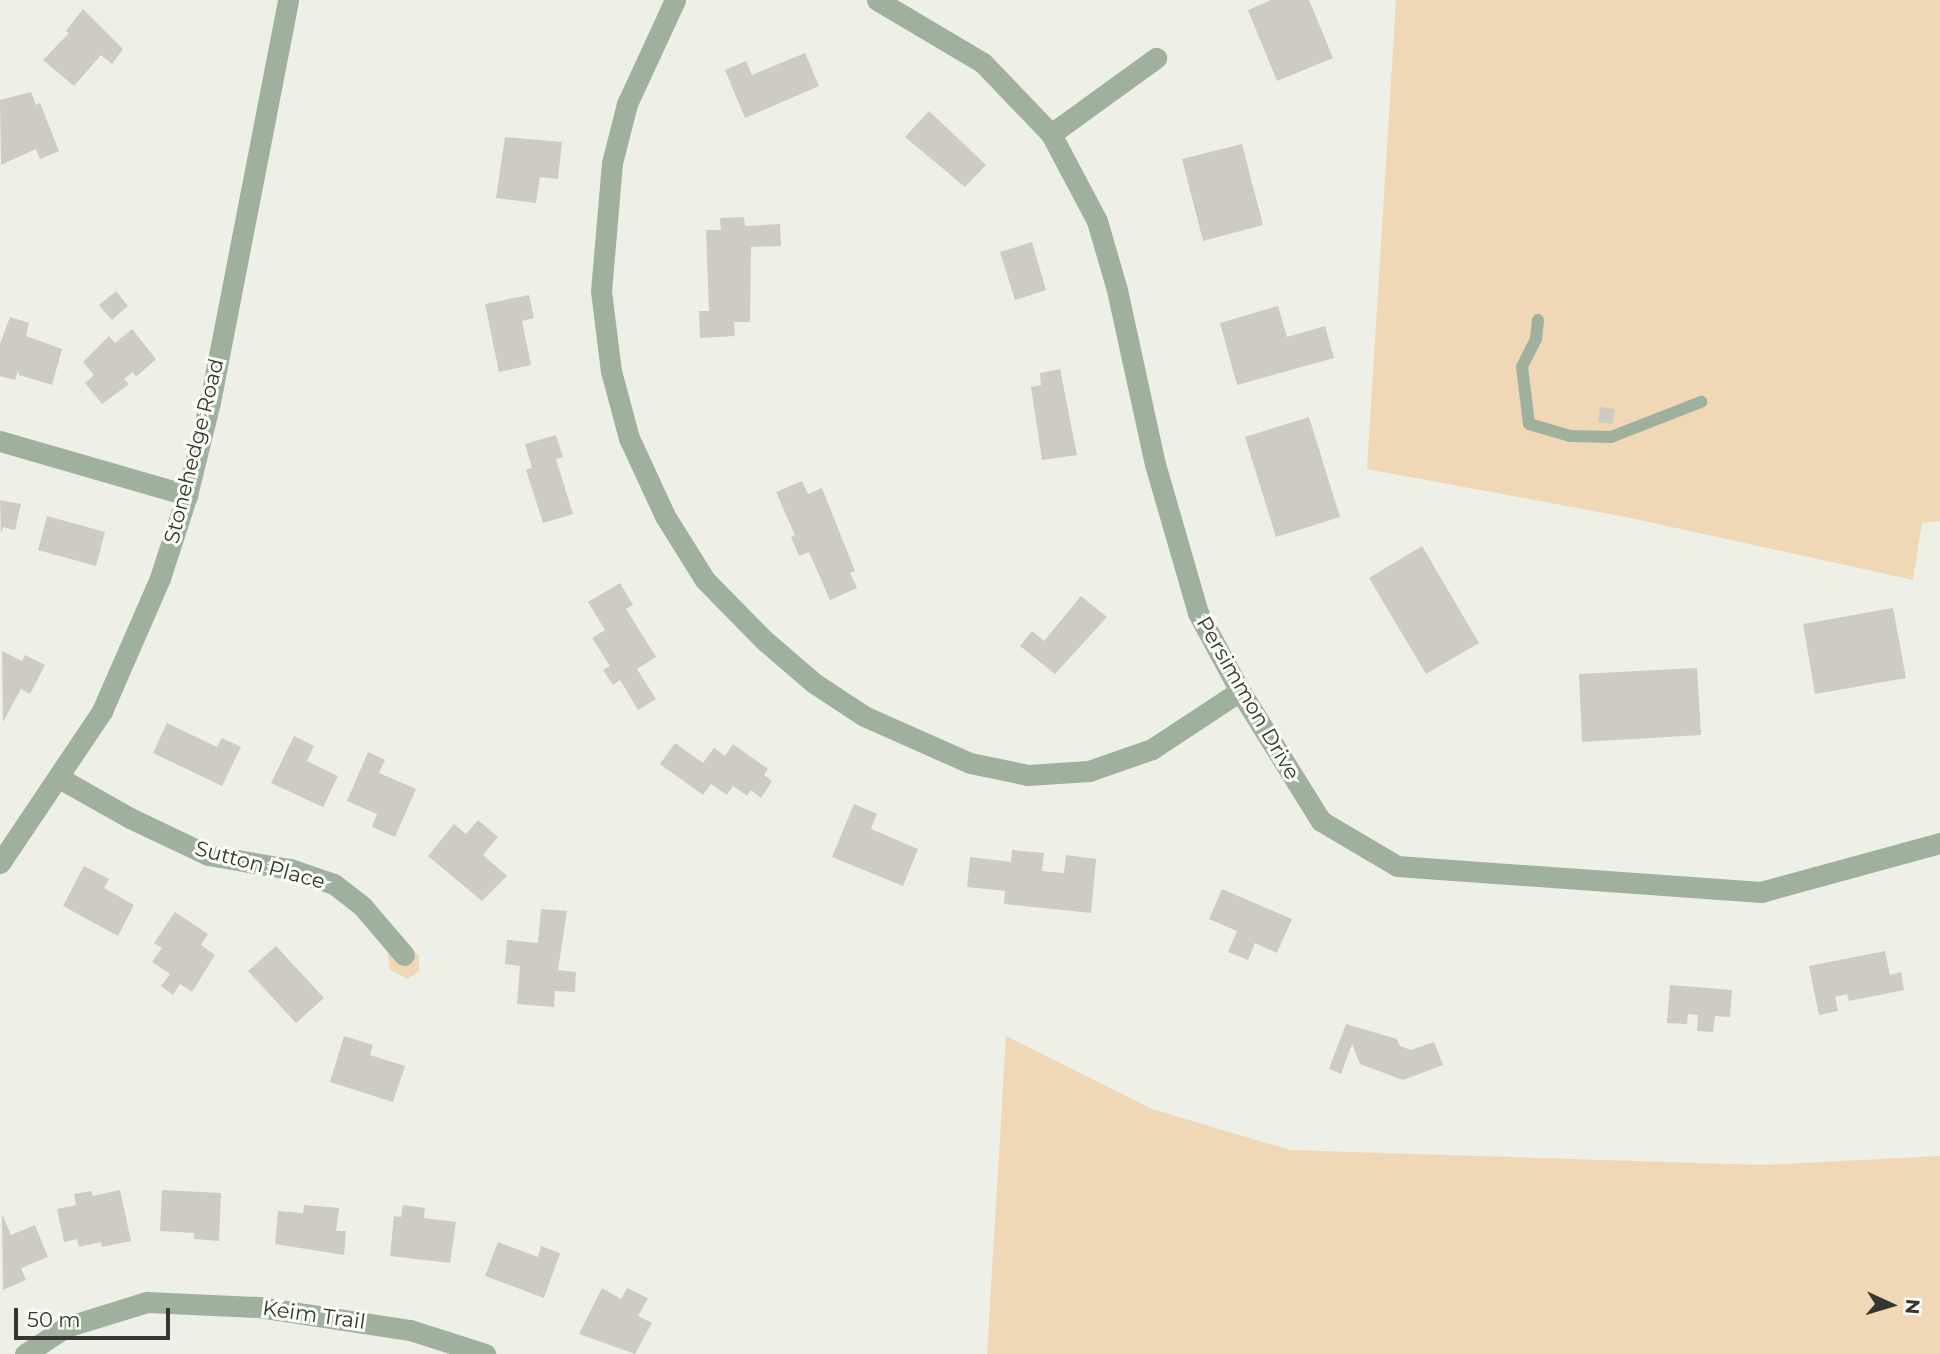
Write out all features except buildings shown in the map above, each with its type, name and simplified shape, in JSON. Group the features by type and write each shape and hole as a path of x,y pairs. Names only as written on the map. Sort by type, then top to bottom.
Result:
{"street":[{"name":"Stonehedge Road","path":"0,863 61,779 102,711 130,653 187,495 210,402 288,0"},
{"path":"675,0 627,104 612,163 601,291 611,371 629,438 665,516 705,580 764,640 814,683 864,716 970,762 1017,772 1089,771 1152,750 1240,691"},
{"name":"Persimmon Drive","path":"877,0 984,63 1051,134 1097,221 1117,290 1155,464 1194,600 1240,691 1321,821 1397,866 1761,892 1940,843"},
{"path":"1051,134 1156,58"},
{"path":"0,442 187,495"},
{"name":"Sutton Place","path":"61,779 130,818 208,855 290,869 334,884 363,907 404,955"},
{"name":"Keim Trail","path":"25,1354 66,1327 147,1302 258,1307 410,1330 485,1354"}],"lane":[{"path":"1538,320 1536,339 1522,367 1529,424 1570,436 1611,437 1701,402"}],"shaded area":[{"path":"1396,0 1940,0 1940,521 1922,523 1913,580 1626,517 1367,469"},
{"path":"393,932 419,956 419,971 408,979 390,970 387,949"},
{"path":"1006,1036 1152,1109 1290,1150 1763,1165 1940,1156 1940,1354 987,1354"}]}
